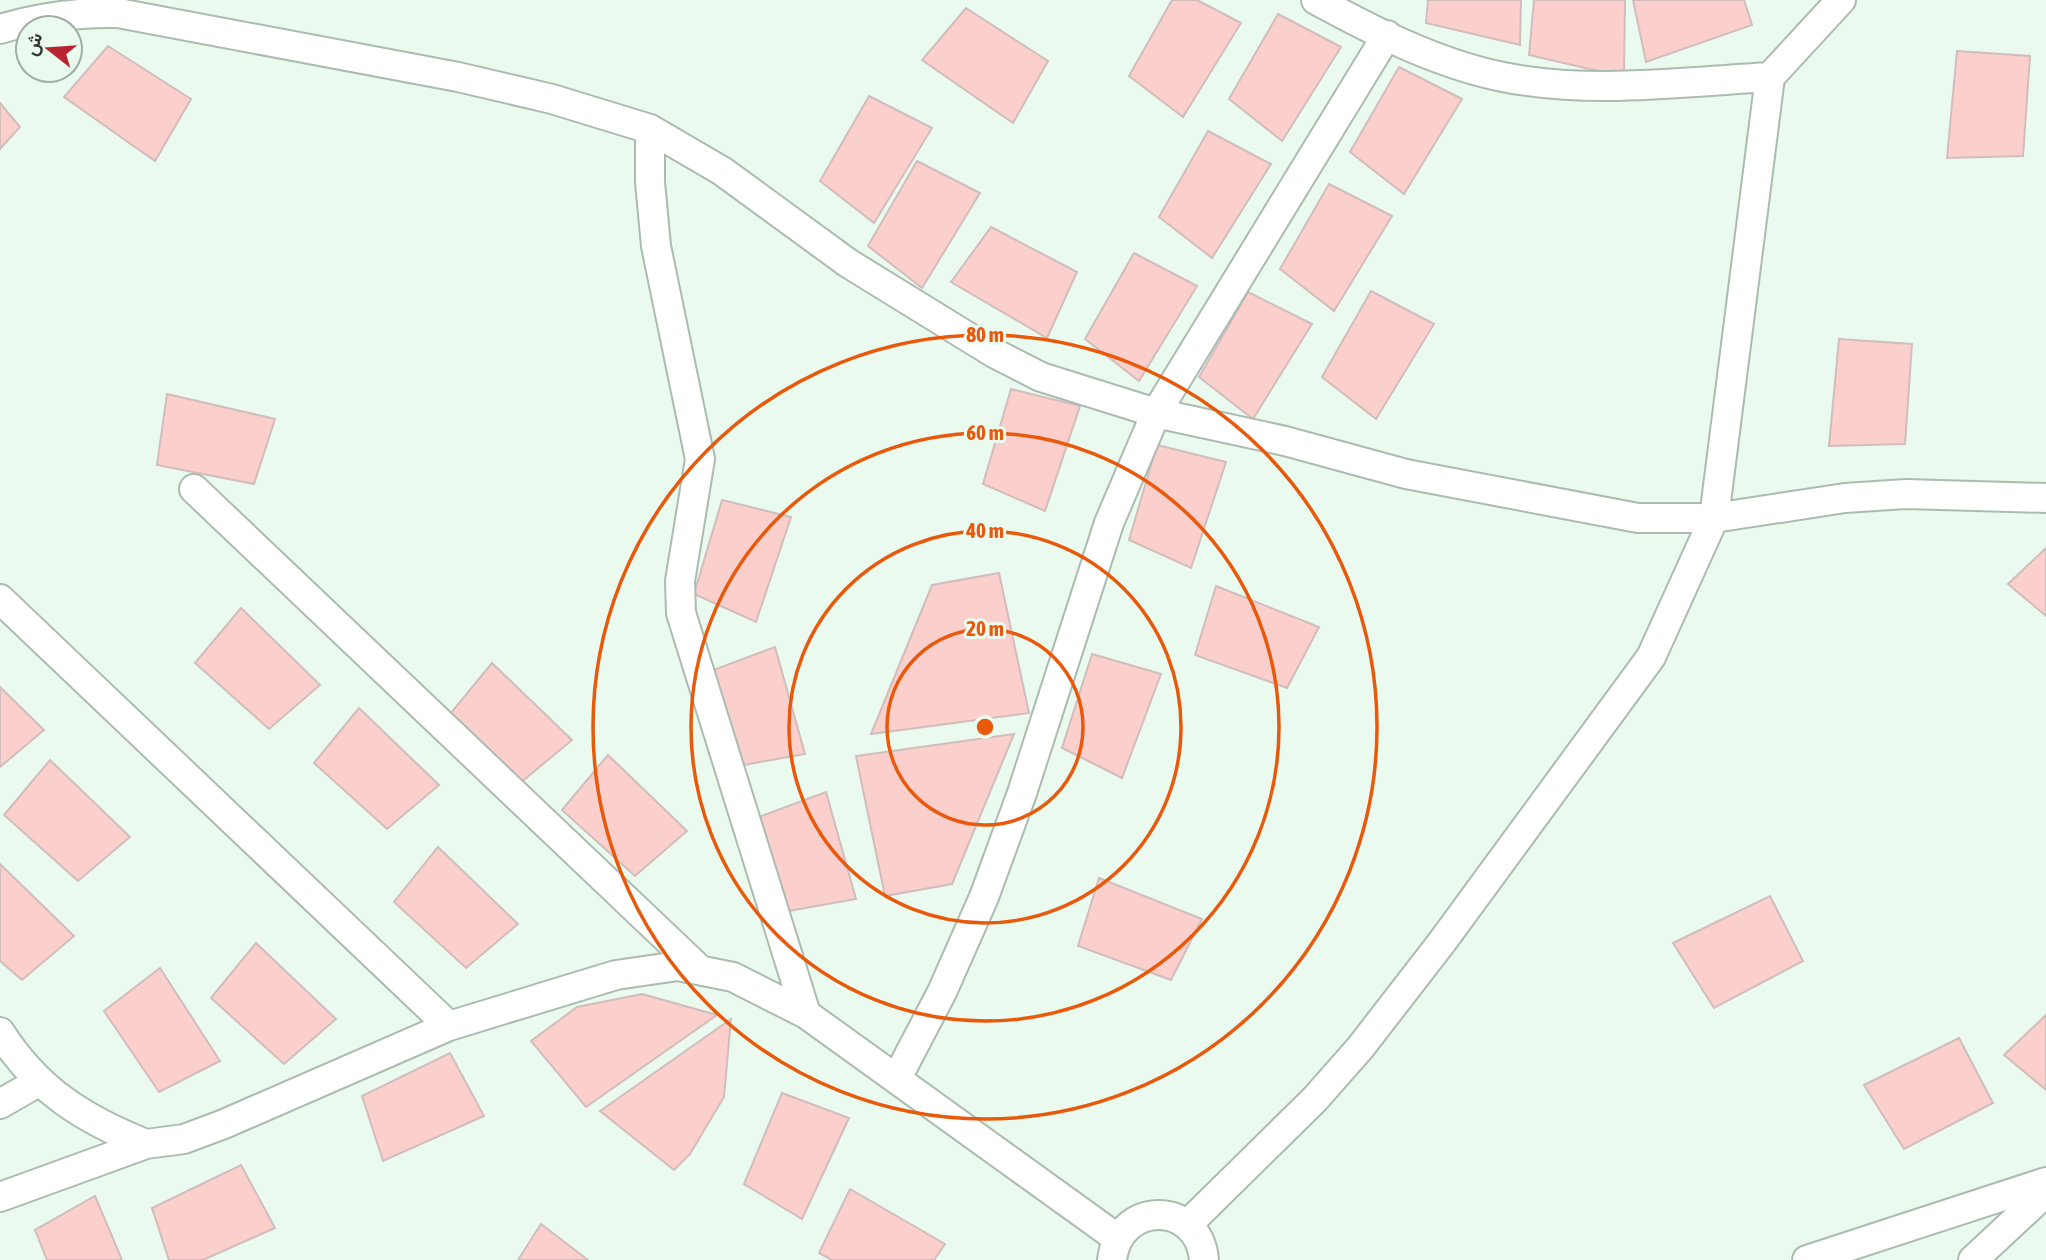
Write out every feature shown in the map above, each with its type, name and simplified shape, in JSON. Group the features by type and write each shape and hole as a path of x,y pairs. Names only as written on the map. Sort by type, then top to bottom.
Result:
{"street":[{"path":"1316,0 1413,49 1498,76 1604,86 1770,77"},
{"path":"1187,1225 1315,1099 1360,1048 1442,942 1651,657 1714,518 1770,77 1841,0"},
{"path":"0,29 32,19 77,12 118,13 457,77 552,99 650,129 722,171 848,263 994,353 1041,377 1156,413 1285,441 1406,474 1639,518 1714,518 1845,498 1906,494 2046,498"},
{"path":"897,1078 942,992 984,897 1022,793 1109,523 1156,413 1387,36"},
{"path":"650,129 650,182 656,246 700,459 680,581 681,613 806,1014"},
{"path":"194,489 699,969"},
{"path":"0,599 449,1026"},
{"path":"0,1197 146,1144 184,1139 224,1124 449,1026 616,975 678,966 733,977 762,989 806,1014 897,1078 1114,1249 1131,1223 1145,1216 1174,1217 1187,1225 1197,1236 1204,1260"},
{"path":"0,1032 14,1054 57,1098 101,1126 146,1144"},
{"path":"0,1104 40,1081"},
{"path":"1807,1260 2046,1182"},
{"path":"1973,1260 2046,1192"}],"building":[{"path":"1172,0 1197,0 1241,23 1183,117 1129,76"},
{"path":"1428,0 1521,0 1520,45 1426,23"},
{"path":"1534,0 1625,0 1624,77 1529,55"},
{"path":"1633,0 1744,0 1752,25 1646,62"},
{"path":"966,8 1048,61 1013,123 922,60"},
{"path":"1278,14 1341,47 1282,141 1229,99"},
{"path":"108,46 191,99 155,161 64,97 75,84 84,84 84,74"},
{"path":"1957,51 2030,56 2023,156 1947,158"},
{"path":"1399,67 1462,99 1404,194 1350,152"},
{"path":"869,96 932,128 874,223 820,181"},
{"path":"0,103 20,127 0,149"},
{"path":"1208,131 1271,164 1212,258 1159,217"},
{"path":"917,161 980,193 922,288 868,246"},
{"path":"1329,184 1392,216 1334,311 1280,269"},
{"path":"991,227 1077,272 1047,338 951,282"},
{"path":"1134,253 1197,286 1139,381 1085,339"},
{"path":"1371,291 1434,324 1376,419 1322,377"},
{"path":"1248,292 1312,324 1253,419 1199,377"},
{"path":"1839,339 1912,344 1905,444 1829,446"},
{"path":"1011,389 1080,406 1045,511 983,484"},
{"path":"167,394 275,419 254,484 157,465"},
{"path":"1157,445 1226,462 1191,568 1129,540"},
{"path":"722,500 791,517 756,622 694,594"},
{"path":"2046,548 2046,616 2008,584"},
{"path":"999,573 1029,713 871,734 932,585"},
{"path":"1216,586 1319,627 1287,688 1195,655"},
{"path":"241,608 320,685 269,729 195,663"},
{"path":"775,647 805,754 738,766 708,672"},
{"path":"1092,654 1161,674 1122,778 1062,748"},
{"path":"492,663 572,740 519,784 446,719"},
{"path":"0,687 44,730 0,767"},
{"path":"359,708 439,785 387,829 314,763"},
{"path":"1014,734 952,884 885,896 856,756"},
{"path":"608,755 687,831 635,876 562,810"},
{"path":"50,760 130,837 78,881 4,815"},
{"path":"826,792 856,899 788,911 759,817"},
{"path":"438,847 518,924 466,968 394,902"},
{"path":"0,864 74,936 22,980 0,961"},
{"path":"1099,878 1202,919 1171,980 1078,946"},
{"path":"1770,896 1803,961 1714,1008 1673,943"},
{"path":"256,943 336,1019 284,1064 211,998"},
{"path":"160,968 220,1061 159,1092 104,1011"},
{"path":"642,994 717,1015 586,1107 531,1041 577,1007"},
{"path":"2046,1015 2046,1090 2004,1055"},
{"path":"731,1019 724,1097 690,1154 674,1170 600,1111"},
{"path":"1959,1038 1993,1103 1904,1149 1864,1085"},
{"path":"450,1053 484,1116 383,1161 362,1096"},
{"path":"782,1093 849,1118 802,1219 744,1184"},
{"path":"241,1165 275,1228 203,1260 169,1260 152,1208"},
{"path":"850,1189 945,1244 934,1260 832,1260 819,1253"},
{"path":"95,1196 122,1260 47,1260 35,1230"},
{"path":"541,1224 588,1260 518,1260"}]}
